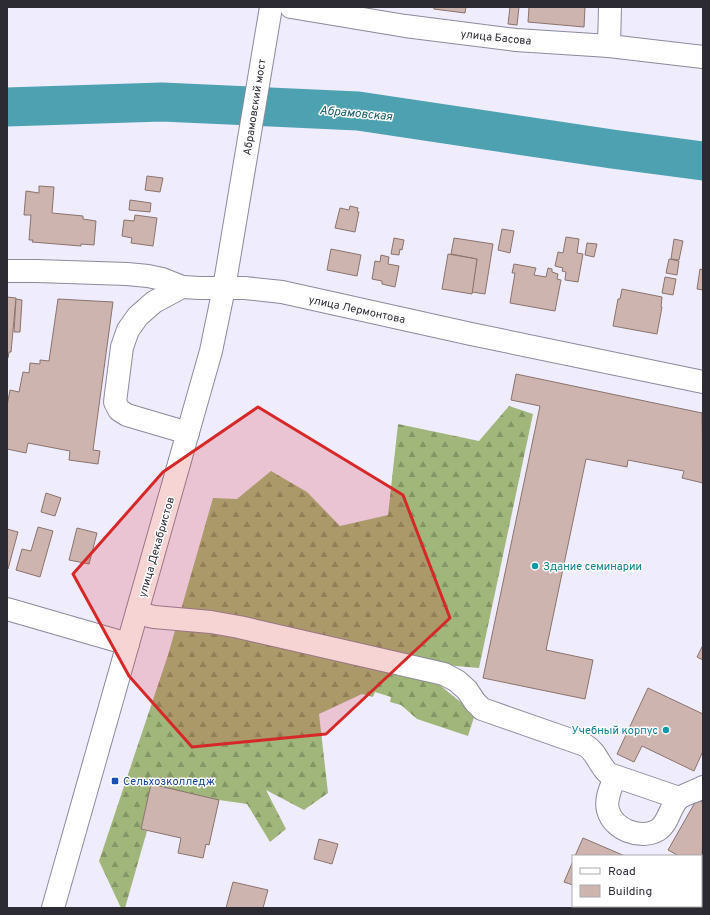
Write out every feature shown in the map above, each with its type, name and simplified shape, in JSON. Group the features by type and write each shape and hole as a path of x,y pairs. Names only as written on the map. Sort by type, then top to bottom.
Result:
{"street":[{"name":"Абрамовский мост","path":"242,182 271,7"},
{"name":"улица Басова","path":"291,7 405,26 501,38 609,46 703,57"},
{"path":"609,46 610,7"},
{"name":"улица Декабристов","path":"53,908 211,351 224,288 242,182"},
{"name":"улица Лермонтова","path":"7,271 127,274 155,278 182,287 257,288 282,292 703,382"},
{"path":"182,287 154,302 138,316 128,330 122,347 115,402 119,410 127,415 188,433"},
{"path":"7,609 128,644"},
{"path":"137,613 154,617 211,622 239,627 444,674 457,681 467,690 475,702 482,708 576,741 591,748 605,771 615,777 679,798"},
{"path":"615,777 607,801 608,810 612,819 618,826 625,830 645,834 652,833 660,828 679,798 703,787"}],"highlighted area":[{"path":"258,407 403,495 450,618 326,734 192,747 129,676 73,574 163,472"}],"green space":[{"path":"509,406 533,414 479,668 434,664 430,677 475,714 468,736 417,719 401,705 390,702 391,697 375,692 373,697 362,694 319,714 328,793 304,810 266,790 286,829 270,842 247,804 219,800 151,785 141,829 147,831 125,908 121,908 99,861 168,655 213,498 237,499 271,471 307,492 340,526 388,515 398,424 479,441"}],"building":[{"path":"434,7 466,7 465,13 434,9"},
{"path":"510,7 519,7 517,25 508,24"},
{"path":"529,7 585,7 584,27 528,22"},
{"path":"147,176 163,178 160,192 145,190"},
{"path":"39,186 54,187 52,213 83,216 83,219 96,221 94,245 81,244 81,246 32,242 33,240 29,240 31,215 24,215 26,191 39,193"},
{"path":"130,200 151,203 150,212 129,210"},
{"path":"350,206 358,208 357,211 359,212 355,232 335,228 340,208 349,210"},
{"path":"135,215 157,218 153,246 131,243 132,238 122,236 124,220 134,221"},
{"path":"502,229 514,231 510,253 498,250"},
{"path":"566,237 579,239 577,253 583,254 578,282 565,280 566,272 562,271 563,268 555,266 558,252 563,253"},
{"path":"394,238 404,240 402,250 400,249 399,255 391,254"},
{"path":"454,238 493,244 485,294 472,292 477,259 451,254"},
{"path":"674,239 683,241 679,260 671,259"},
{"path":"587,243 597,244 594,257 585,255"},
{"path":"331,249 361,255 357,276 327,270"},
{"path":"448,254 477,259 472,294 442,289"},
{"path":"381,255 389,257 388,264 399,266 395,287 382,284 382,281 372,279 375,261 380,262"},
{"path":"669,259 679,261 677,275 666,273"},
{"path":"514,264 536,268 534,275 546,277 548,268 552,269 552,272 558,274 557,279 561,280 555,311 510,303 515,273 512,273"},
{"path":"700,269 703,270 703,290 697,289"},
{"path":"665,277 676,279 673,295 662,293"},
{"path":"622,289 662,297 662,307 657,334 613,326 618,299 620,299"},
{"path":"7,297 16,298 11,352 9,352 8,358 7,357"},
{"path":"16,299 22,300 20,332 14,332"},
{"path":"58,299 113,302 93,450 100,451 98,464 69,460 70,451 28,443 26,453 7,449 7,406 10,390 19,392 23,372 29,373 30,363 40,364 40,360 49,361"},
{"name":"Здание семинарии","path":"516,374 702,413 703,483 682,478 684,471 628,460 627,467 586,459 546,650 593,660 585,699 483,678 540,406 511,400"},
{"path":"46,493 61,498 55,516 41,512"},
{"path":"38,527 53,531 40,577 16,570 22,549 31,551"},
{"path":"77,528 97,533 89,564 69,560"},
{"path":"7,529 18,532 8,569 7,569"},
{"path":"703,645 703,660 697,657"},
{"name":"Учебный корпус","path":"648,688 703,714 703,751 694,771 642,746 634,762 617,754"},
{"path":"151,784 219,800 209,845 206,844 203,858 178,853 181,838 141,829"},
{"path":"697,799 703,802 702,869 702,855 677,855 668,850"},
{"path":"583,838 623,855 575,855"},
{"path":"319,839 338,844 332,864 314,859"},
{"path":"572,863 572,885 564,882"},
{"path":"233,882 268,890 263,908 226,908"},
{"path":"623,907 654,907 654,908"}],"waterway":[{"name":"Абрамовская","path":"7,107 162,102 358,111 703,161"}],"place":[{"name":"Здание семинарии","path":"535,566"},
{"name":"Учебный корпус","path":"666,730"},
{"name":"Сельхозколледж","path":"115,781"}]}
